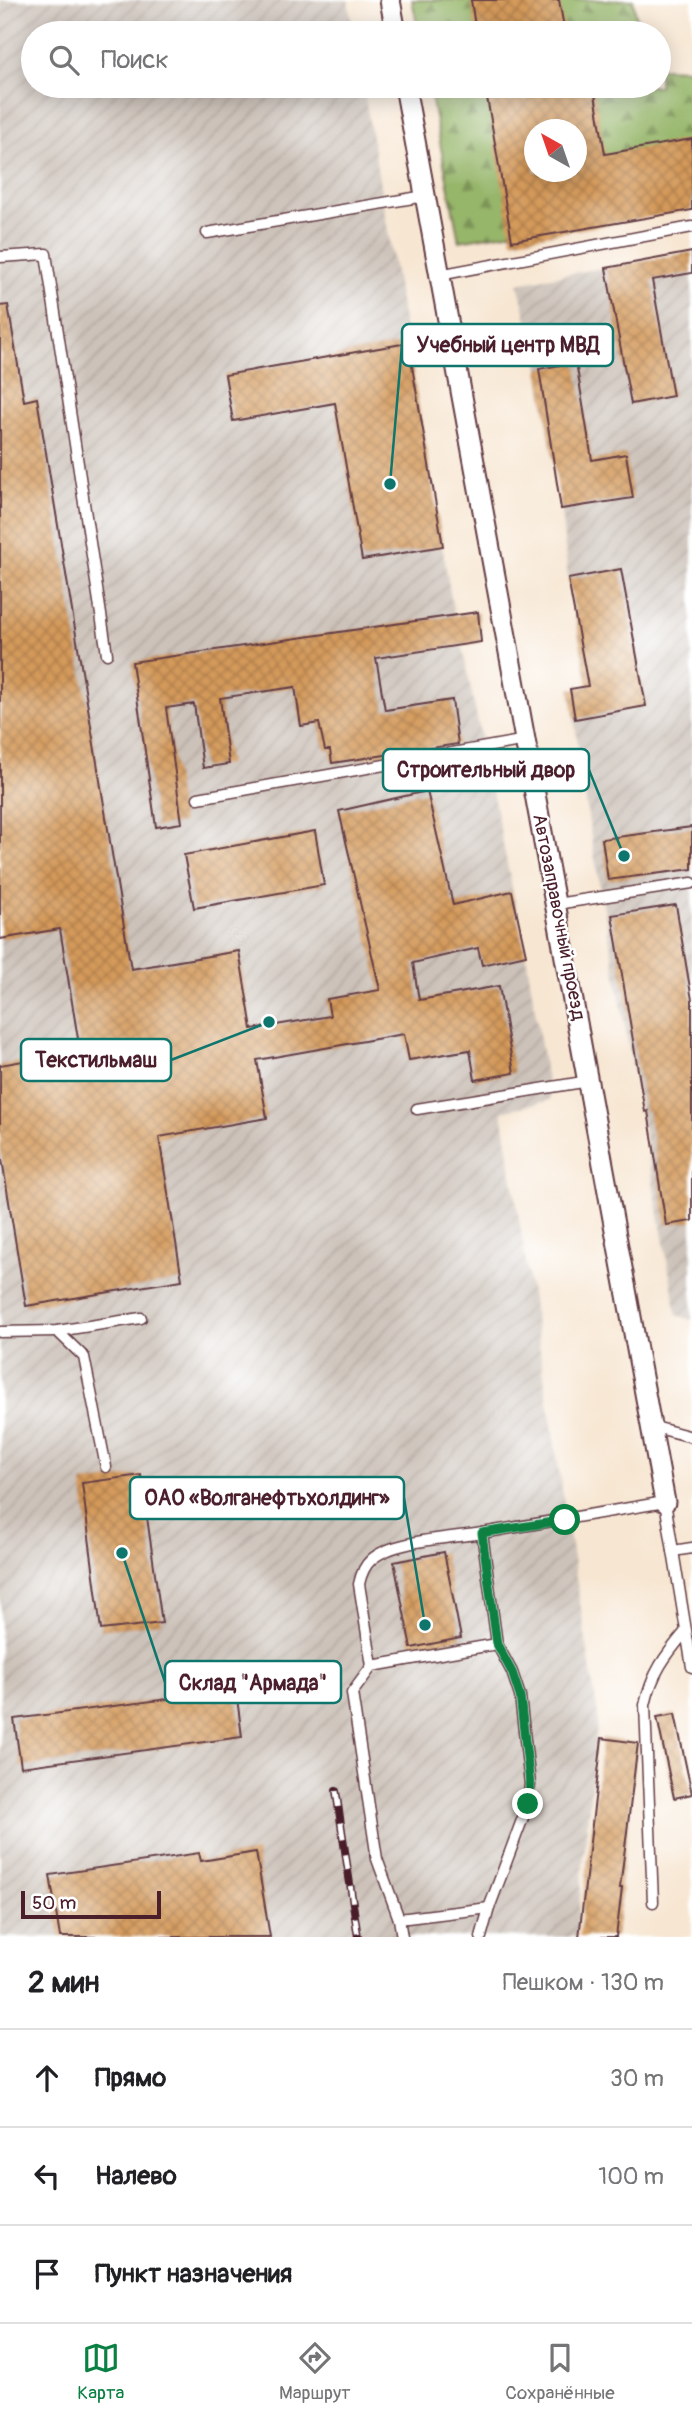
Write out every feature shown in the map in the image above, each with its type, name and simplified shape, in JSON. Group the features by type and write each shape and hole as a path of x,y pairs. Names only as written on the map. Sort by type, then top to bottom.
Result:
{"street":[{"path":"390,0 394,21"},
{"name":"Автозаправочный проезд","path":"407,98 665,1502"}],"lane":[{"path":"207,233 425,196"},
{"path":"439,275 692,227"},
{"path":"0,257 46,254 107,654"},
{"path":"198,798 526,740"},
{"path":"556,904 692,884"},
{"path":"418,1109 589,1081"},
{"path":"0,1332 57,1331 141,1318"},
{"path":"57,1331 84,1357 106,1467"},
{"path":"652,1426 692,1437"},
{"path":"372,1666 359,1584 362,1572 370,1560 381,1552 395,1546 665,1502"},
{"name":"Автозаправочный проезд","path":"665,1502 692,1667"},
{"path":"481,1937 489,1908 528,1804 530,1784 520,1696 512,1672 497,1644 482,1533"},
{"path":"673,1551 692,1548"},
{"path":"653,1902 645,1705 650,1684 664,1657 686,1631"},
{"path":"402,1937 399,1919 377,1859 352,1693 372,1666 497,1644"},
{"path":"399,1919 489,1908"}],"shaded area":[{"path":"0,0 348,0 352,21 21,21 21,98 365,98 454,615 478,612 481,642 462,646 526,955 550,1100 502,1111 598,1716 576,1937 0,1937"},
{"path":"692,252 692,1320 677,1315 590,831 570,689 588,685 568,579 561,509 539,369 518,283"}],"green space":[{"path":"412,0 633,0 637,21 416,21"},
{"path":"671,68 692,69 692,202 459,241 431,98 671,98"}],"building":[{"path":"471,0 559,0 563,21 474,21"},
{"path":"487,98 596,98 605,154 692,139 692,210 512,241"},
{"path":"692,252 692,273 652,280 673,396 631,404 606,268"},
{"path":"8,305 24,401 37,398 131,969 239,951 252,1029 330,1016 327,999 380,990 339,811 427,791 453,905 512,891 526,955 482,965 478,948 413,963 419,1000 499,986 514,1073 475,1080 470,1050 409,1060 404,1034 257,1060 267,1118 159,1137 182,1280 26,1306 0,1147 0,1065 80,1051 60,929 0,939 0,306"},
{"path":"408,343 443,546 362,560 335,403 233,421 225,375"},
{"path":"576,362 592,460 626,454 633,498 561,509 539,369"},
{"path":"621,569 646,706 575,719 570,689 588,686 568,579"},
{"path":"478,612 481,642 376,658 385,710 452,700 458,744 332,763 330,750 325,750 319,723 301,726 295,687 220,698 229,764 203,768 194,704 166,708 182,823 156,827 132,662"},
{"path":"692,827 692,869 608,880 602,839"},
{"path":"315,831 324,885 194,908 184,855"},
{"path":"676,905 692,1000 692,1221 666,1225 612,915"},
{"path":"141,1475 162,1623 101,1630 82,1483"},
{"path":"444,1552 461,1638 411,1648 394,1562"},
{"path":"236,1690 242,1737 21,1767 14,1719"},
{"path":"675,1714 692,1794 674,1798 657,1717"},
{"path":"602,1738 638,1743 622,1888 616,1937 579,1937"},
{"path":"256,1852 270,1937 60,1937 50,1875 199,1853 201,1861"}],"railway":[{"path":"336,1791 358,1937"}],"place":[{"name":"Учебный центр МВД","path":"390,484"},
{"name":"Строительный двор","path":"624,856"},
{"name":"Текстильмаш","path":"269,1022"},
{"name":"Склад \"Армада\"","path":"122,1553"},
{"name":"ОАО «Волганефтьхолдинг»","path":"425,1625"}],"route":[{"path":"528,1804 530,1784 520,1696 512,1672 497,1644 482,1533 565,1520"}]}
